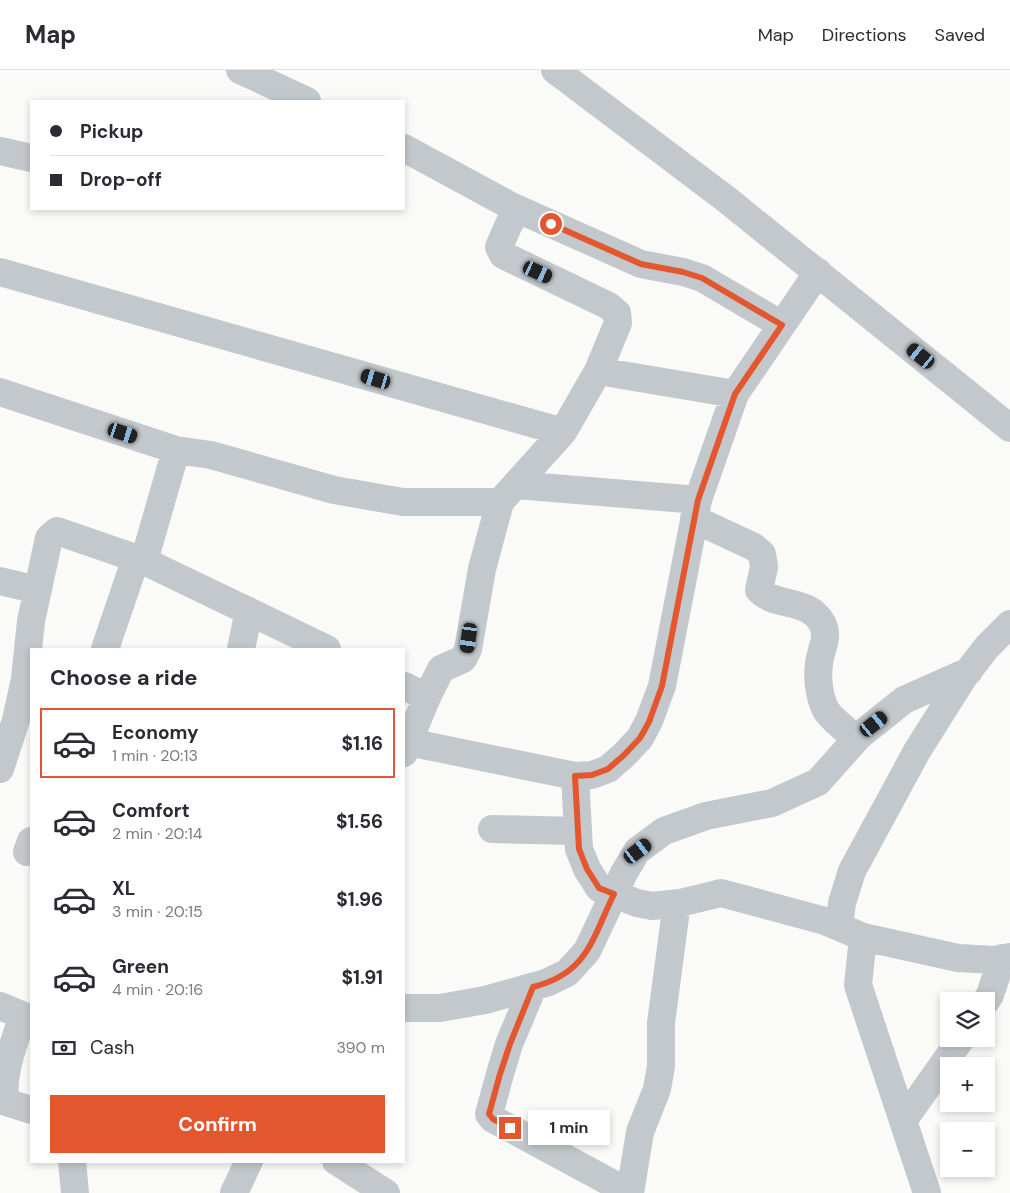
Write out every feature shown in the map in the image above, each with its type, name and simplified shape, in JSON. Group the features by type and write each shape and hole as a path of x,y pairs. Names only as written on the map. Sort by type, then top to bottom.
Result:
{"street":[{"path":"240,70 305,100"},
{"path":"556,70 726,199 1010,428"},
{"path":"405,149 518,209 641,264 683,272 702,278 782,325"},
{"path":"0,151 30,158"},
{"path":"518,209 509,224 500,248 503,255 609,306 617,313 618,323 598,371 563,432 508,494 482,569 468,649 463,659 441,669 415,691 406,747 575,776 592,775 608,769 640,738 649,722 662,686 696,510 735,394 818,272"},
{"path":"0,272 563,432"},
{"path":"598,371 735,394"},
{"path":"0,392 176,450 211,455 334,490 402,502 508,494 696,510 762,554 764,567 759,590 764,596 803,606 816,614 823,625 826,638 819,664 818,681 821,695 826,710 856,739"},
{"path":"105,648 107,638 140,560 176,450"},
{"path":"0,769 16,720 23,687 31,621 48,538 57,531 140,560 325,648"},
{"path":"0,581 38,590"},
{"path":"241,648 249,611"},
{"path":"927,1193 858,985 851,932 842,903 852,871 916,751 969,671 987,647 1010,624"},
{"path":"405,1008 440,1008 485,1000 546,983 567,973 588,951 624,872 638,851 664,831 706,816 772,803 818,782 856,739 904,700 969,671"},
{"path":"575,776 579,849 587,869 599,888 636,903 652,906 680,903 721,893 825,921 851,932 958,958 994,960 1006,958"},
{"path":"492,829 577,832"},
{"path":"533,987 510,1044 489,1114 493,1119 630,1193 640,1132 657,1089 661,1066 661,1023 676,910"},
{"path":"990,992 1006,958"},
{"path":"18,1014 2,1089 3,1112 30,1110"},
{"path":"903,1121 955,1047"},
{"path":"72,1163 75,1193"},
{"path":"234,1193 248,1163"},
{"path":"339,1163 386,1193"}],"route":[{"path":"510,1128 493,1119 489,1114 510,1044 533,987 567,973 588,951 614,894 599,888 587,869 579,849 576,823 575,776 592,775 608,769 640,738 649,722 662,686 698,500 735,394 782,325 702,278 683,272 641,264 551,224"}]}
